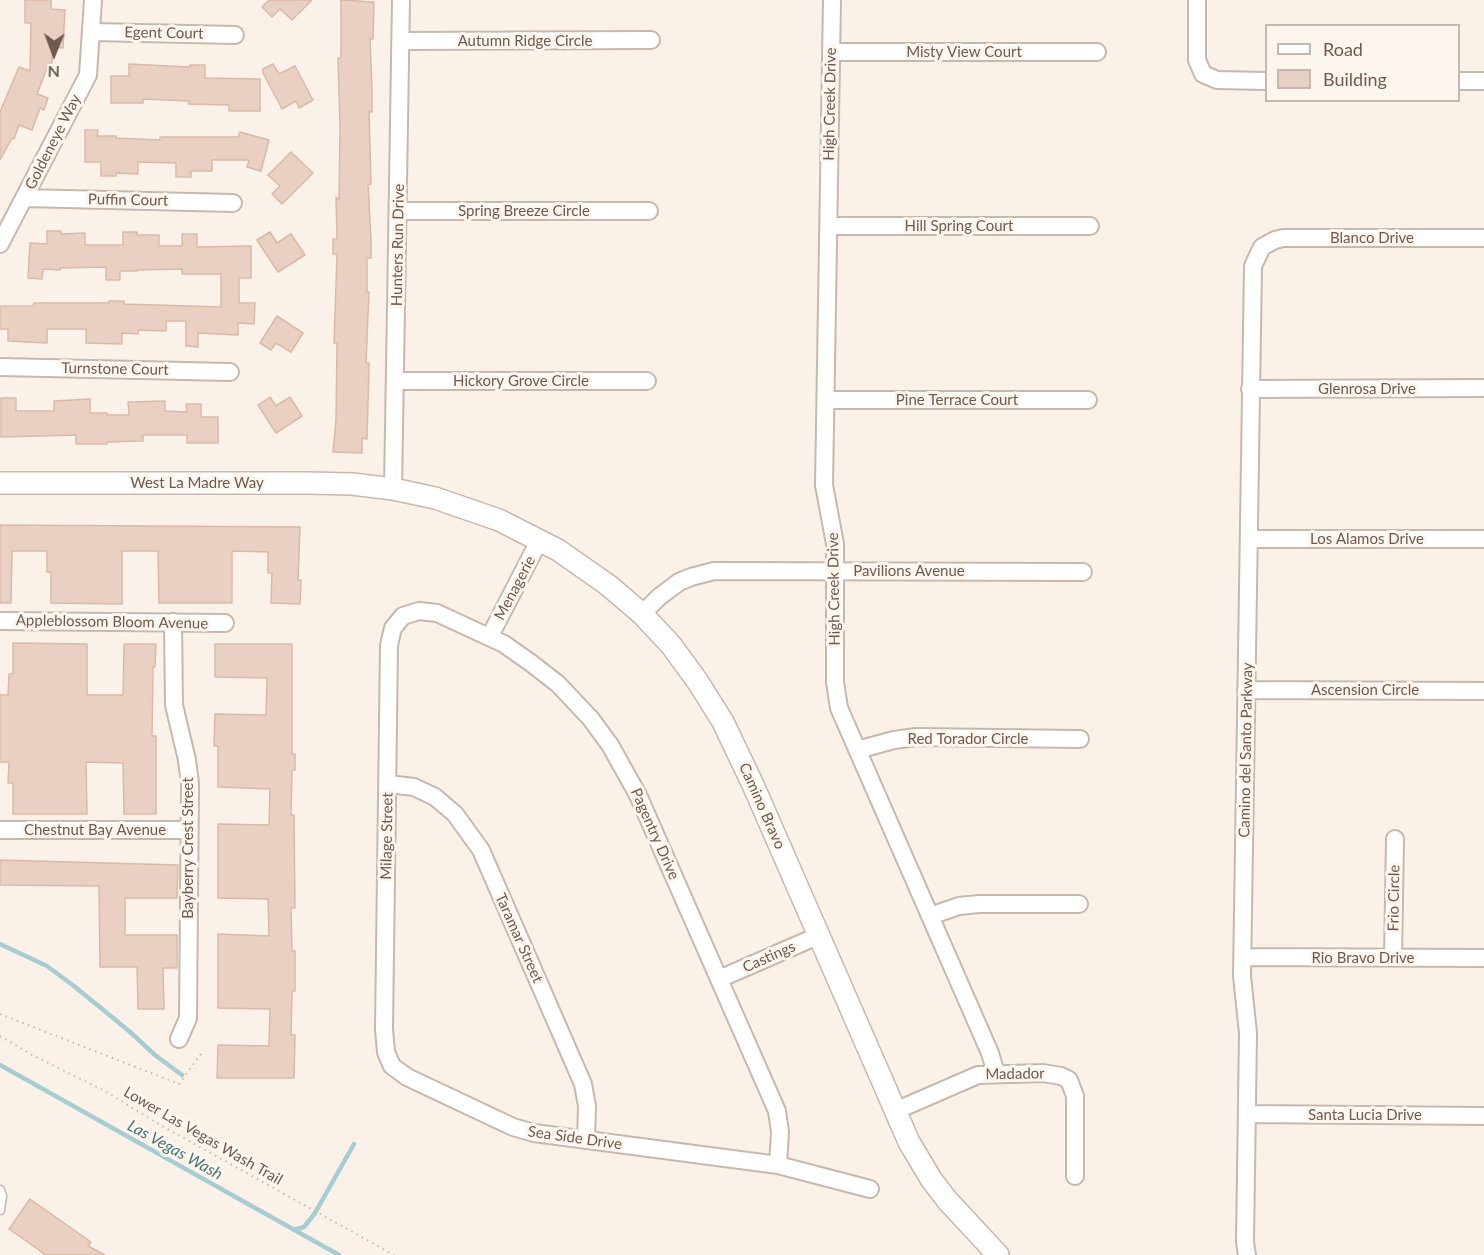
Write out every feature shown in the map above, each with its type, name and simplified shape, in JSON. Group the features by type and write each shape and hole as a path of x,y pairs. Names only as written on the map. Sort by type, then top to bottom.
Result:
{"street":[{"name":"Goldeneye Way","path":"0,244 88,75 93,0"},
{"name":"Hunters Run Drive","path":"393,489 401,0"},
{"name":"High Creek Drive","path":"831,0 824,485 834,534 835,682 839,708 990,1053 996,1073"},
{"path":"1197,0 1197,60 1203,74 1217,80 1265,81"},
{"name":"Egent Court","path":"92,32 235,35"},
{"name":"Autumn Ridge Circle","path":"400,41 651,40"},
{"name":"Misty View Court","path":"831,52 1097,52"},
{"path":"1460,81 1484,81"},
{"name":"Puffin Court","path":"24,198 233,203"},
{"name":"Spring Breeze Circle","path":"399,211 649,211"},
{"name":"Hill Spring Court","path":"829,226 1090,226"},
{"name":"Blanco Drive","path":"1262,247 1275,240 1290,238 1484,238"},
{"name":"Camino del Santo Parkway","path":"1247,1255 1245,1242 1248,1033 1242,957 1251,273 1254,259 1262,247"},
{"name":"Turnstone Court","path":"0,367 230,372"},
{"name":"Hickory Grove Circle","path":"396,381 647,381"},
{"name":"Glenrosa Drive","path":"1250,389 1484,388"},
{"name":"Pine Terrace Court","path":"826,400 1088,400"},
{"name":"West La Madre Way","path":"0,483 309,483 352,484 393,489"},
{"name":"Camino Bravo","path":"393,489 435,498 478,512 540,540 592,573 642,614 678,655 723,722 751,779 909,1142 931,1179 966,1222 998,1255"},
{"name":"Los Alamos Drive","path":"1249,539 1484,539"},
{"name":"Menagerie","path":"490,636 540,540"},
{"name":"Pavilions Avenue","path":"642,614 668,589 685,579 702,573 727,570 1083,572"},
{"name":"Pagentry Drive","path":"403,616 411,612 428,611 490,636 558,684 586,713 610,745 635,789 777,1111 780,1132 778,1165"},
{"name":"Milage Street","path":"389,1060 384,1029 390,636 397,621 403,616"},
{"name":"Appleblossom Bloom Avenue","path":"0,621 225,624"},
{"name":"Bayberry Crest Street","path":"172,622 174,705 187,760 190,784 188,1018 179,1039"},
{"name":"Ascension Circle","path":"1246,690 1484,691"},
{"name":"Red Torador Circle","path":"857,750 894,740 916,737 1080,739"},
{"name":"Taramar Street","path":"388,784 414,788 435,797 455,814 481,850 584,1084 586,1140"},
{"name":"Chestnut Bay Avenue","path":"0,830 189,831"},
{"name":"Frio Circle","path":"1393,958 1395,839"},
{"path":"930,916 960,906 979,904 1079,904"},
{"name":"Castings","path":"718,980 820,935"},
{"name":"Rio Bravo Drive","path":"1242,957 1484,958"},
{"name":"Sea Side Drive","path":"389,1060 401,1074 513,1127 534,1133 778,1165 870,1189"},
{"name":"Madador","path":"895,1111 972,1077 996,1073 1042,1073 1061,1076 1069,1080 1073,1087 1077,1106 1075,1176"},
{"name":"Santa Lucia Drive","path":"1247,1114 1484,1116"}],"lane":[{"path":"0,1190 2,1196 0,1210"}],"path":[{"path":"0,1014 179,1084 203,1051"},
{"name":"Lower Las Vegas Wash Trail","path":"0,1036 34,1056 105,1091 172,1132 394,1255"}],"building":[{"path":"25,0 51,0 51,9 65,10 63,48 53,47 52,63 49,63 37,94 48,98 44,110 40,108 32,130 19,125 14,139 12,138 0,160 0,112 19,67 30,71 31,23 25,23"},
{"path":"269,0 312,0 292,20 280,9 272,17 262,7"},
{"path":"341,0 374,2 373,39 370,39 372,112 369,112 371,184 368,185 371,258 367,258 368,403 367,439 362,438 362,453 333,452 336,420 337,343 334,343 337,254 333,254 333,239 337,239 336,197 339,200 338,58 341,58"},
{"path":"129,64 190,67 190,65 205,65 205,78 260,79 260,111 229,111 229,105 189,104 189,101 143,99 143,103 111,103 111,76 129,76"},
{"path":"273,64 279,74 295,66 313,100 299,108 296,101 282,109 263,73 263,69"},
{"path":"85,130 98,130 97,136 160,140 160,137 238,137 240,132 269,140 261,171 247,167 249,160 212,160 212,171 191,171 191,177 176,177 176,163 138,162 138,174 116,173 116,176 101,176 101,162 85,162"},
{"path":"291,152 313,173 282,204 272,194 280,186 268,175"},
{"path":"47,231 61,231 61,234 85,233 85,245 123,245 123,232 137,232 137,235 159,235 159,246 182,246 182,234 197,234 197,247 251,246 251,278 239,278 239,303 255,303 254,324 238,323 238,335 198,333 198,347 186,346 186,321 166,321 166,331 138,330 138,334 122,333 122,344 86,343 86,329 47,329 47,343 8,341 8,329 0,329 0,306 124,301 124,304 221,307 221,274 182,274 182,269 137,270 120,271 120,280 106,280 106,267 43,269 42,279 28,278 30,243 47,244"},
{"path":"270,232 277,243 291,234 305,255 278,272 257,240"},
{"path":"277,316 303,333 291,352 276,343 271,350 260,343"},
{"path":"270,397 276,406 290,397 302,416 276,433 258,405"},
{"path":"1,398 16,398 16,411 54,411 54,401 90,399 90,413 107,413 107,415 129,415 128,402 165,401 165,411 187,412 186,404 201,404 201,417 218,417 218,443 187,443 187,435 143,435 143,441 107,442 107,444 76,444 76,435 1,437"},
{"path":"0,525 300,527 298,580 301,580 300,604 271,603 272,573 268,573 268,552 232,551 232,603 159,603 158,551 122,551 122,604 51,603 51,572 47,572 47,551 12,551 11,603 0,603"},
{"path":"13,643 87,644 87,695 123,695 124,644 156,644 155,667 153,667 152,736 156,736 156,814 124,814 123,763 86,762 87,814 13,814 13,783 8,783 9,762 0,762 0,695 8,695 9,674 13,674"},
{"path":"215,644 292,644 292,754 295,754 295,770 292,770 291,815 294,815 295,908 291,908 292,951 295,951 295,991 292,991 291,1035 295,1035 294,1078 217,1078 218,1045 269,1046 270,1009 218,1008 218,934 269,936 268,899 218,898 218,824 269,825 270,789 218,787 218,746 214,746 215,714 266,715 267,678 215,677"},
{"path":"0,860 178,865 177,898 125,898 125,935 177,935 177,968 163,968 164,1009 138,1009 137,967 100,967 99,886 0,885"},
{"path":"30,1199 91,1242 88,1246 105,1255 46,1255 9,1229"}],"waterway":[{"path":"0,944 47,966 182,1075"},
{"name":"Las Vegas Wash","path":"0,1065 339,1255"},
{"path":"294,1230 304,1227 315,1213 354,1144"}]}
